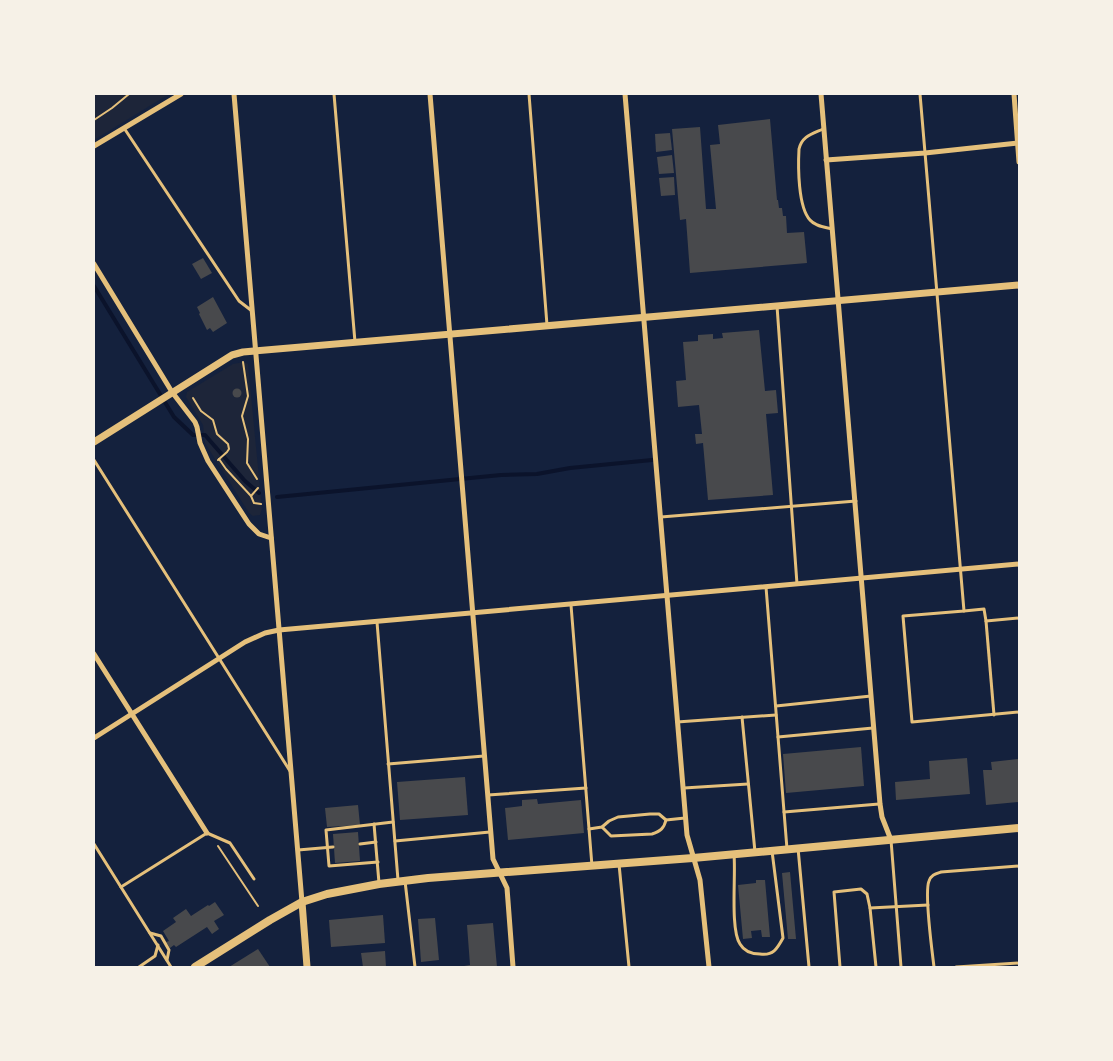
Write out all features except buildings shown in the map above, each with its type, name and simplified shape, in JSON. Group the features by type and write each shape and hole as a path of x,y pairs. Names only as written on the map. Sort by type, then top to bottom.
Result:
{"main road":[{"path":"197,967 302,902 327,894 379,884 1019,828"}],"street":[{"path":"94,146 181,94"},
{"path":"234,94 307,967"},
{"path":"430,94 493,859 507,888 513,967"},
{"path":"625,94 685,818 687,835 700,880 709,967"},
{"path":"821,94 880,804 882,816 891,840"},
{"path":"1014,94 1019,162"},
{"path":"826,160 925,153 1018,143"},
{"path":"94,264 170,394 195,422 202,448 208,461 249,524 259,534 271,538"},
{"path":"94,442 232,356 243,352 1019,285"},
{"path":"94,738 256,636 279,630 666,597 1019,564"},
{"path":"94,654 207,833"}],"lane":[{"path":"334,94 355,342"},
{"path":"529,94 547,326"},
{"path":"920,94 964,611"},
{"path":"124,127 239,301 243,306 252,311"},
{"path":"824,129 804,138 800,143 798,157 804,212 814,224 832,229"},
{"path":"776,306 797,585"},
{"path":"94,460 291,772"},
{"path":"660,518 856,501"},
{"path":"766,587 788,849"},
{"path":"571,605 592,866"},
{"path":"994,715 984,609 903,616 912,722 994,715 1019,712"},
{"path":"986,621 1019,618"},
{"path":"377,622 395,841 415,967"},
{"path":"776,706 871,696"},
{"path":"677,722 776,715"},
{"path":"742,717 755,852"},
{"path":"778,737 874,728"},
{"path":"388,764 484,756"},
{"path":"683,788 748,784"},
{"path":"488,795 586,788"},
{"path":"784,812 880,804"},
{"path":"589,829 602,827 608,821 618,817 659,814 666,820 685,818"},
{"path":"602,827 611,836 652,834 664,828 666,820"},
{"path":"378,862 329,866 326,830 393,822"},
{"path":"374,824 379,884"},
{"path":"395,841 491,832"},
{"path":"121,887 207,833 230,843 254,879"},
{"path":"891,840 898,907 901,967"},
{"path":"360,844 376,842"},
{"path":"94,844 171,967"},
{"path":"298,850 333,847"},
{"path":"798,848 809,967"},
{"path":"734,854 736,872 734,891 736,936 746,951 768,955 776,950 783,938 772,851"},
{"path":"619,864 629,967"},
{"path":"934,967 927,887 934,874 1019,866"},
{"path":"840,967 834,892 860,889 866,894 870,908 876,967"},
{"path":"870,908 928,905"},
{"path":"150,932 161,936 169,950 167,960"},
{"path":"139,967 155,956 158,945"},
{"path":"956,967 1018,964"}],"path":[{"path":"94,120 129,94"},
{"path":"244,368 248,396 242,416 248,439 247,463 257,478 258,488 251,496"},
{"path":"193,398 201,410 213,420 217,434 228,444 229,449 219,459 226,470 251,496 254,504 258,504"},
{"path":"207,833 221,849 258,906"}],"shaded area":[{"path":"94,94 169,94 94,140"},
{"path":"244,362 248,364 262,509 260,515 253,516 249,513 205,443 203,425 186,397 187,392 233,364"}],"waterway":[{"path":"94,286 174,417 193,435 205,435 245,481 259,493"},
{"path":"277,497 501,475 537,474 570,468 652,460"}]}
